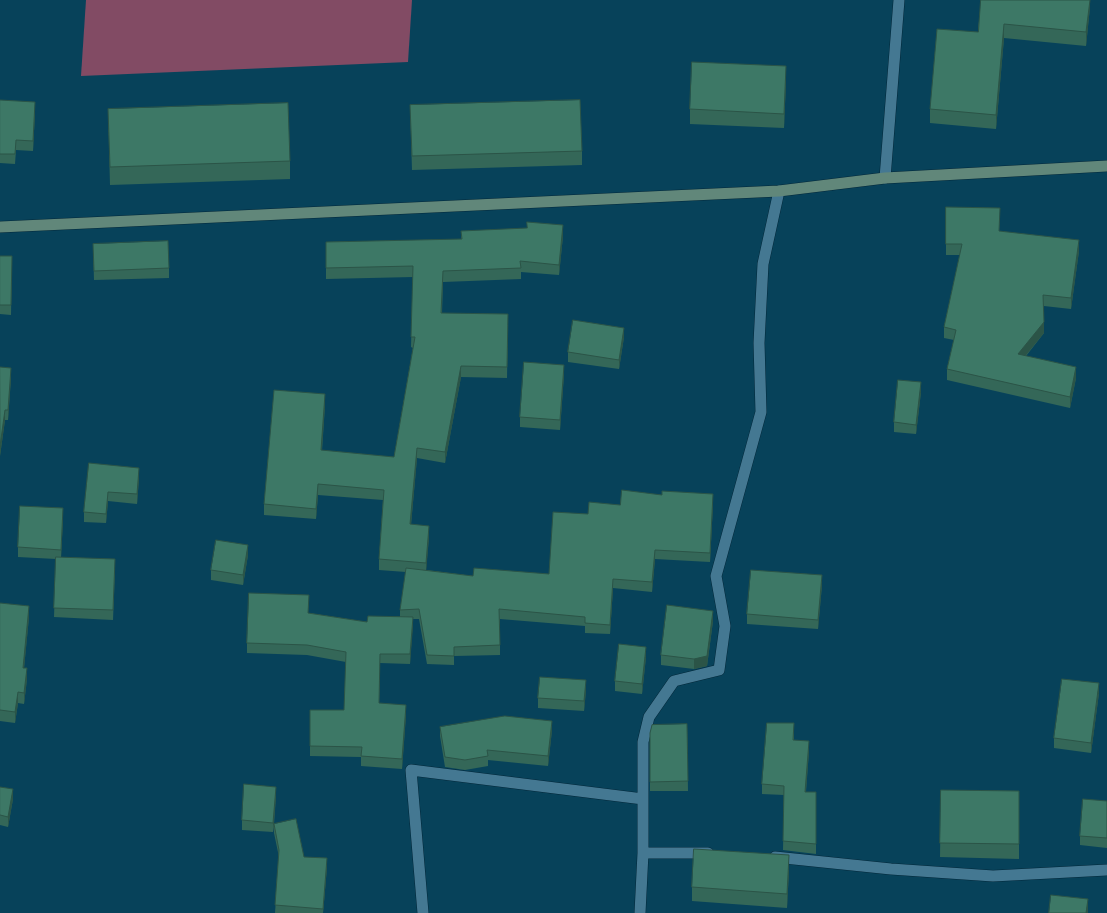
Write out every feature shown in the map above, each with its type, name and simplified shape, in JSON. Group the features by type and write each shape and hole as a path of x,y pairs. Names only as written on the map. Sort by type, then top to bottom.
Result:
{"main road":[{"path":"0,227 779,191 885,178 1107,166"}],"street":[{"path":"885,178 899,0"},
{"path":"640,913 643,853 643,742 649,717 674,681 719,670 725,626 716,576 761,412 759,343 763,264 779,191"},
{"path":"423,913 411,770 643,799"},
{"path":"643,853 719,853"},
{"path":"765,856 891,869 993,876 1107,870"}],"shaded area":[{"path":"86,0 412,0 408,62 81,76"}],"building":[{"path":"981,0 1090,0 1086,32 1004,24 996,115 930,109 937,29 978,32"},
{"path":"692,62 786,66 784,114 690,109"},
{"path":"0,100 35,102 33,141 16,140 15,154 0,154"},
{"path":"580,100 582,151 412,156 410,105"},
{"path":"288,103 290,161 110,167 108,109"},
{"path":"946,207 1000,208 999,231 1079,240 1071,298 1043,295 1044,322 1018,354 1076,367 1070,397 947,369 956,330 944,327 962,244 946,244"},
{"path":"527,222 563,225 559,265 520,261 521,268 443,271 441,313 508,314 507,367 461,366 445,452 417,448 410,524 429,526 426,563 379,559 384,490 318,484 316,509 264,504 274,390 325,394 321,450 394,457 415,337 411,337 413,266 326,268 326,242 462,239 461,231 527,228"},
{"path":"168,241 169,268 94,271 93,244"},
{"path":"0,256 12,256 11,305 0,305"},
{"path":"573,320 624,328 619,360 568,352"},
{"path":"524,362 564,365 560,420 520,417"},
{"path":"0,367 11,368 8,410 5,410 0,446"},
{"path":"898,380 921,382 916,425 894,422"},
{"path":"89,463 139,468 137,494 108,492 106,514 84,512"},
{"path":"622,490 662,495 662,491 713,494 710,553 655,550 652,582 613,579 610,625 585,623 585,617 499,609 500,645 454,647 454,656 427,655 419,609 400,610 406,568 473,576 474,568 549,574 553,512 588,514 589,502 620,505"},
{"path":"20,506 63,508 61,550 18,547"},
{"path":"216,540 248,545 243,575 211,570"},
{"path":"56,557 115,559 113,610 54,608"},
{"path":"751,570 822,575 818,620 747,614"},
{"path":"249,593 309,595 308,613 367,622 368,616 413,617 410,654 380,654 379,703 406,705 402,759 361,756 362,747 310,746 310,710 344,710 346,652 307,645 247,643"},
{"path":"0,603 29,606 23,668 27,668 24,693 18,692 15,712 0,710"},
{"path":"667,605 713,611 707,656 694,659 661,655"},
{"path":"619,644 646,647 642,684 615,681"},
{"path":"540,677 586,680 584,701 538,698"},
{"path":"1062,679 1099,683 1091,743 1054,738"},
{"path":"505,716 552,721 548,756 487,750 488,756 465,760 445,757 440,727"},
{"path":"767,723 794,723 793,740 809,741 805,792 816,792 816,844 783,841 784,786 762,784"},
{"path":"687,724 688,781 650,782 650,733 652,725"},
{"path":"244,784 276,787 273,823 242,820"},
{"path":"0,787 13,789 8,817 0,815"},
{"path":"941,790 1019,791 1019,844 940,843"},
{"path":"1083,799 1107,801 1107,838 1080,836"},
{"path":"296,819 304,857 327,858 323,909 275,905 279,850 274,824"},
{"path":"694,849 789,855 787,894 692,887"},
{"path":"1051,895 1088,899 1086,913 1049,913"}]}
